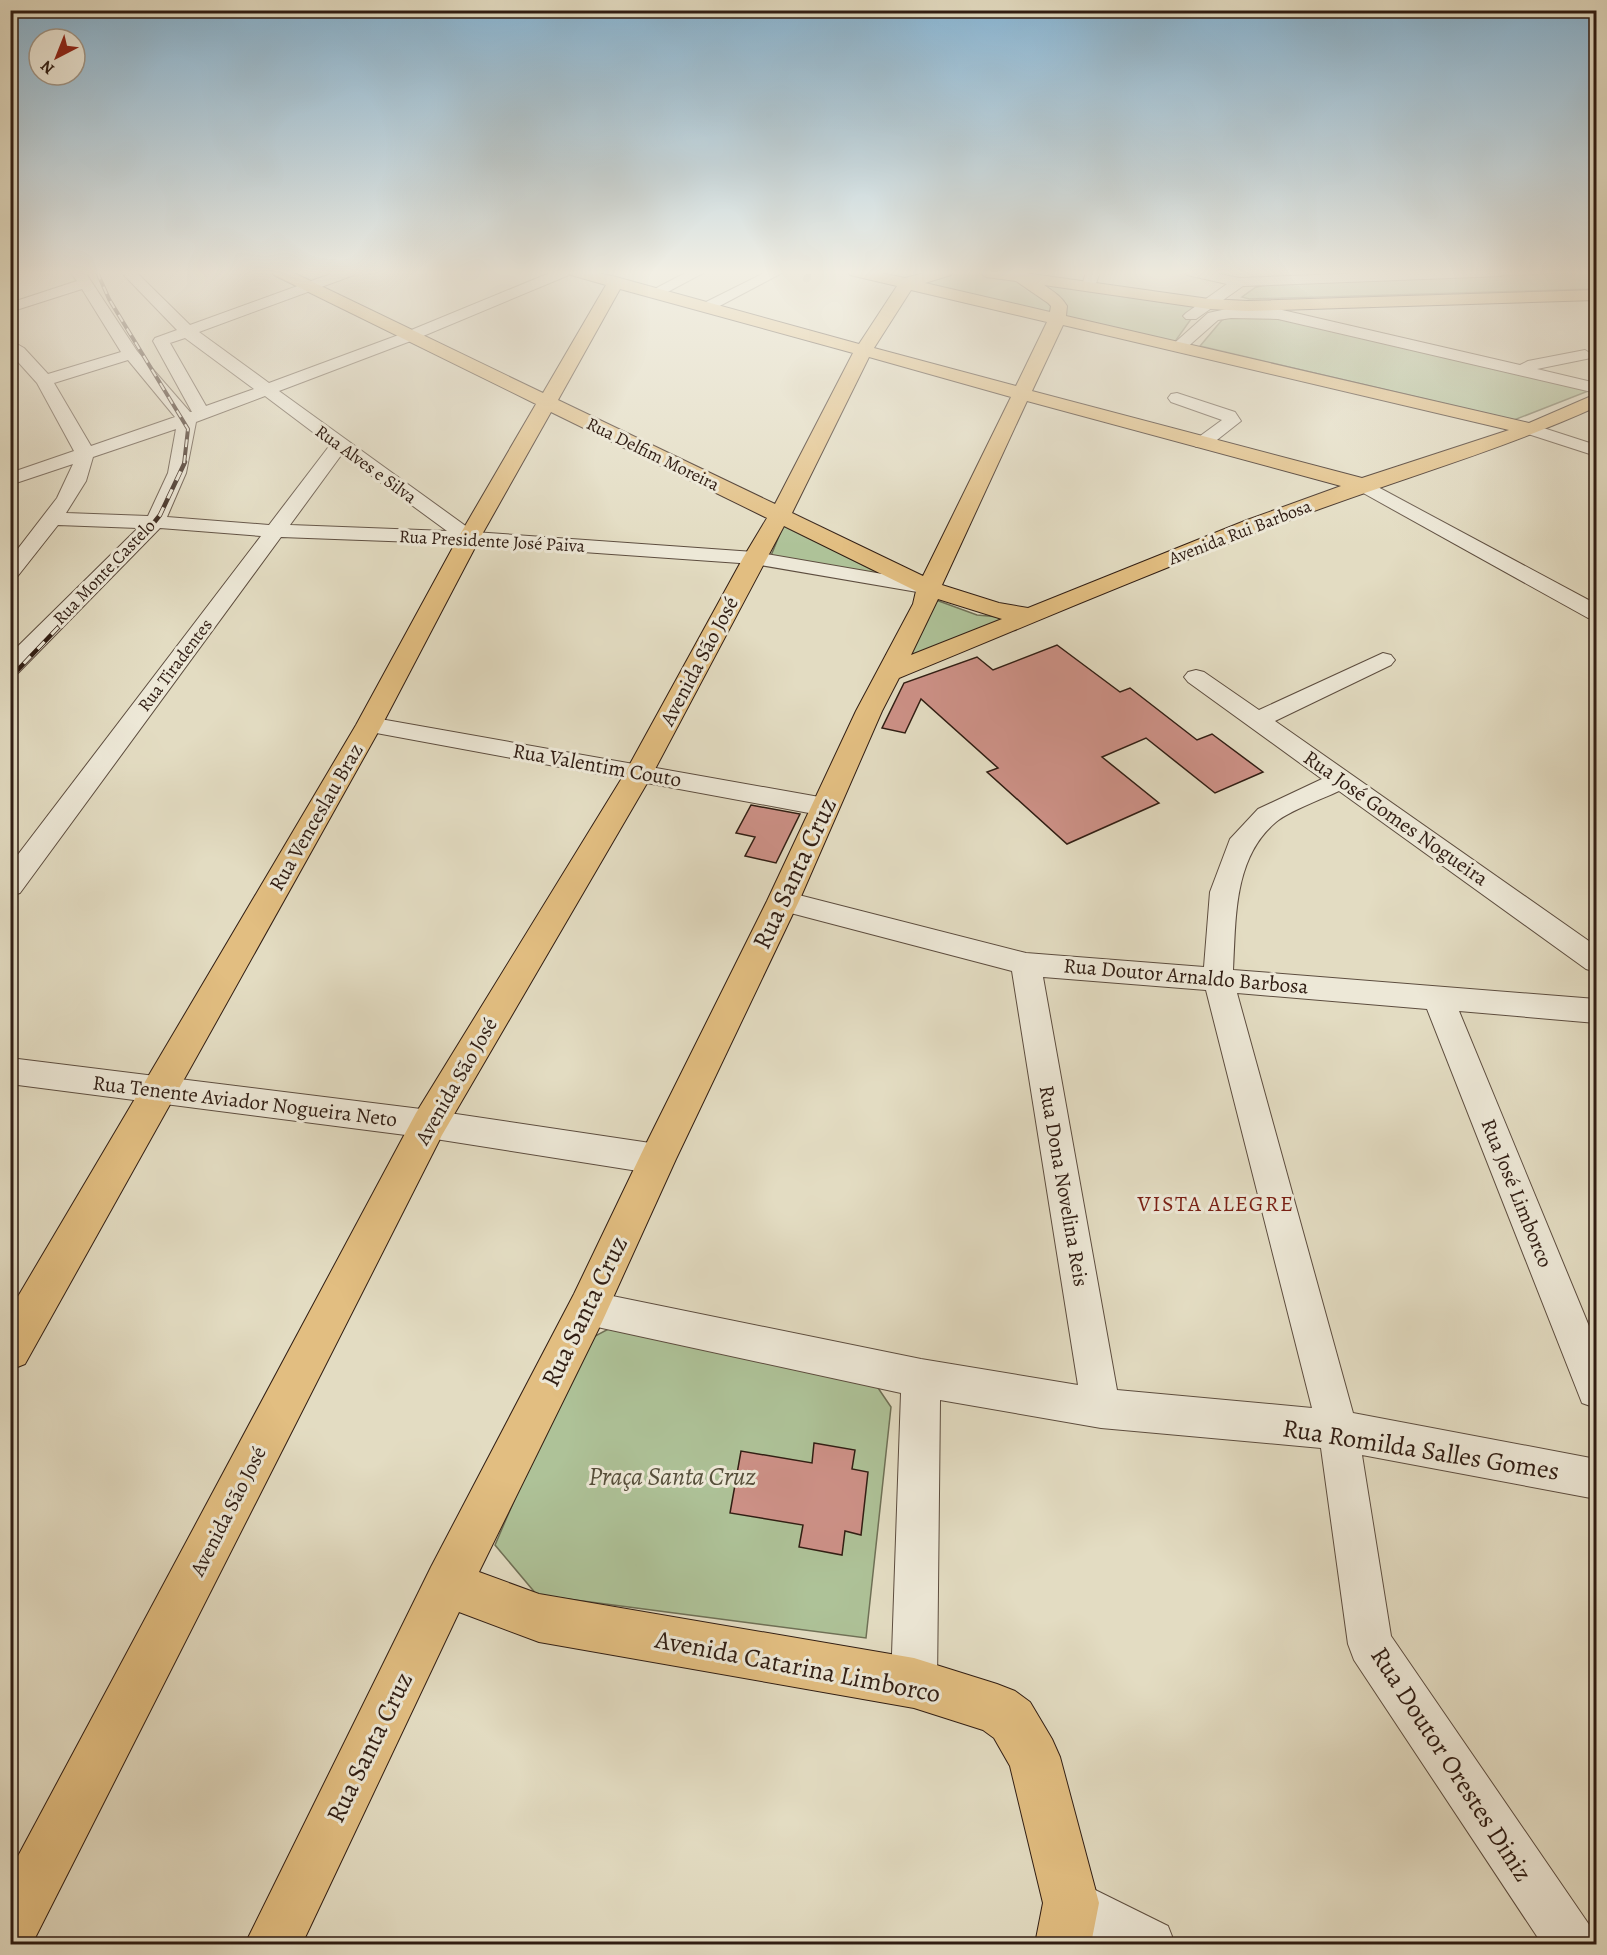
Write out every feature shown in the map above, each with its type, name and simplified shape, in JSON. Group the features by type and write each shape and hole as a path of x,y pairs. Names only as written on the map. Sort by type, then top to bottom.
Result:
{"main road":[{"name":"Rua Delfim Moreira","path":"465,363 929,588 995,610 1030,616"},
{"name":"Rua Venceslau Braz","path":"10,1350 369,725 469,538 570,363"},
{"name":"Avenida São José","path":"10,1929 429,1124 639,773 754,558 780,515 857,363"},
{"path":"908,363 1363,485"},
{"path":"929,588 1036,363"},
{"path":"1248,363 1531,429"},
{"name":"Avenida Rui Barbosa","path":"887,674 1363,485 1531,429 1596,400"},
{"name":"Rua Santa Cruz","path":"273,1944 448,1584 588,1308 783,901 887,674 924,607 929,588"},
{"name":"Avenida Catarina Limborco","path":"448,1584 539,1618 915,1683 997,1709 1012,1720 1034,1757 1067,1923"}],"street":[{"path":"10,573 52,519 81,475 84,453 45,380 31,363"},
{"path":"45,380 100,363"},
{"path":"140,363 194,417"},
{"path":"171,363 194,417"},
{"name":"Rua Alves e Silva","path":"229,363 469,538"},
{"path":"10,479 194,417 337,363"},
{"path":"1500,363 1596,388"},
{"path":"1519,368 1543,363"},
{"path":"1177,398 1229,416 1232,421 1202,443"},
{"name":"Rua Monte Castelo","path":"10,668 154,522 177,473 194,417"},
{"path":"1531,429 1596,451"},
{"name":"Rua Tiradentes","path":"10,886 340,444"},
{"path":"1363,485 1596,614"},
{"name":"Rua Presidente José Paiva","path":"52,519 154,522 275,531 469,538 754,558 929,588"},
{"path":"1258,720 1383,660"},
{"name":"Rua José Gomes Nogueira","path":"1196,677 1596,961"},
{"name":"Rua Valentim Couto","path":"369,725 825,807"},
{"name":"Rua Doutor Orestes Diniz","path":"1342,779 1267,814 1240,846 1224,892 1218,978 1338,1430 1370,1644 1572,1944"},
{"name":"Rua Doutor Arnaldo Barbosa","path":"783,901 1026,963 1596,1011"},
{"name":"Rua Dona Novelina Reis","path":"1026,963 1101,1408"},
{"name":"Rua José Limborco","path":"1438,998 1596,1389"},
{"name":"Rua Tenente Aviador Nogueira Neto","path":"10,1071 429,1124 657,1160"},
{"path":"588,1308 921,1377 1101,1408"},
{"path":"915,1683 921,1377"},
{"name":"Rua Romilda Salles Gomes","path":"1101,1408 1338,1430 1596,1479"},
{"name":"Avenida Catarina Limborco","path":"1067,1923 1150,1944"}],"green space":[{"path":"1273,363 1487,363 1596,388 1514,420"},
{"path":"786,519 917,584 770,558"},
{"path":"936,600 977,615 1010,618 902,662"},
{"name":"Praça Santa Cruz","path":"614,1326 874,1382 891,1407 866,1638 537,1595 495,1545 582,1343"}],"building":[{"path":"1057,645 1120,692 1130,688 1197,740 1212,734 1263,772 1215,793 1146,738 1102,757 1159,803 1067,844 987,772 998,768 921,699 905,733 882,728 904,683 977,657 993,670"},
{"path":"751,805 800,814 776,863 745,856 755,837 736,833"},
{"path":"814,1443 855,1450 852,1469 868,1472 861,1535 845,1531 842,1555 799,1547 803,1525 730,1513 741,1451 812,1463"}],"railway":[{"path":"148,363 188,429 184,464"},
{"path":"10,678 132,550 160,515 185,462"}],"district":[{"name":"VISTA ALEGRE","path":"1216,1203"}]}
